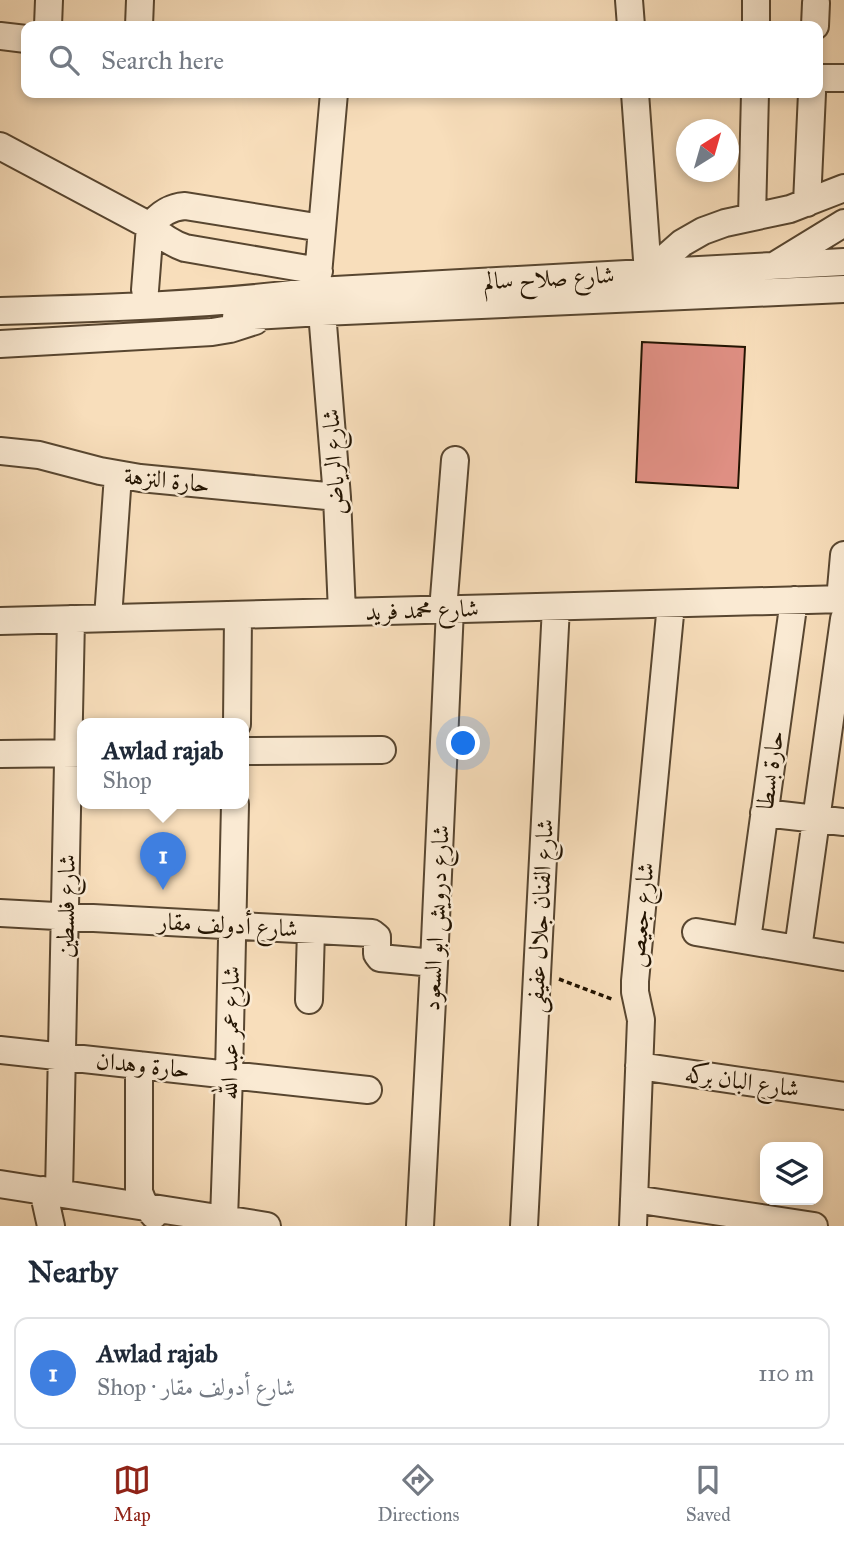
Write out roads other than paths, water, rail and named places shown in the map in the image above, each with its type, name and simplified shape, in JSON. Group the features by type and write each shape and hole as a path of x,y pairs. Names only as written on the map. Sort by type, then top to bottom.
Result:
{"street":[{"path":"48,21 49,0"},
{"path":"139,21 141,0"},
{"path":"629,0 631,21"},
{"path":"756,0 756,21"},
{"path":"0,36 21,38"},
{"path":"823,78 844,78"},
{"name":"شارع الرياض","path":"334,98 319,291 337,497 342,612"},
{"path":"635,98 648,273"},
{"path":"752,217 754,98"},
{"path":"807,203 812,98"},
{"path":"0,146 150,226 165,239 185,248 319,291"},
{"path":"648,273 682,243 703,231 807,203 844,188"},
{"path":"145,290 150,226 162,214 177,206 322,228"},
{"path":"773,266 844,223"},
{"name":"شارع صلاح سالم","path":"125,315 260,308 319,291 844,262"},
{"name":"شارع صلاح سالم","path":"319,291 844,289"},
{"name":"شارع صلاح سالم","path":"0,295 145,290 216,291 260,308"},
{"name":"شارع صلاح سالم","path":"0,344 212,332 239,326 260,308"},
{"path":"0,311 125,315"},
{"path":"0,327 125,315"},
{"name":"حارة النزهة","path":"0,451 40,455 118,475 337,497"},
{"name":"شارع درويش ابو السعود","path":"420,1226 434,963 446,610 455,460"},
{"path":"108,618 118,475"},
{"path":"798,949 843,606 844,555"},
{"name":"شارع محمد فريد","path":"0,621 794,600 843,606"},
{"name":"حارة بسطا","path":"747,940 794,600"},
{"name":"شارع جعيص","path":"633,1226 641,1020 635,981 671,604"},
{"name":"شارع الفنان جلال عفيفى","path":"524,1226 556,607"},
{"path":"237,718 239,615"},
{"name":"شارع فلسطين","path":"51,1226 76,753 72,619"},
{"path":"249,751 382,750"},
{"path":"0,754 76,753"},
{"name":"شارع عمر عبد الله","path":"224,1219 235,809"},
{"path":"764,813 844,822"},
{"name":"شارع أدولف مقار","path":"0,913 372,933 377,937 377,954 380,958 434,963"},
{"path":"309,1000 311,930"},
{"path":"696,932 844,957"},
{"name":"حارة وهدان","path":"0,1050 369,1090"},
{"path":"139,1065 139,1192 153,1217"},
{"name":"شارع البان بركه","path":"639,1066 844,1096"},
{"path":"0,1184 51,1192 153,1217 224,1219 267,1226"},
{"path":"634,1199 814,1226"}],"place":[{"name":"Awlad rajab","path":"163,890"}]}
